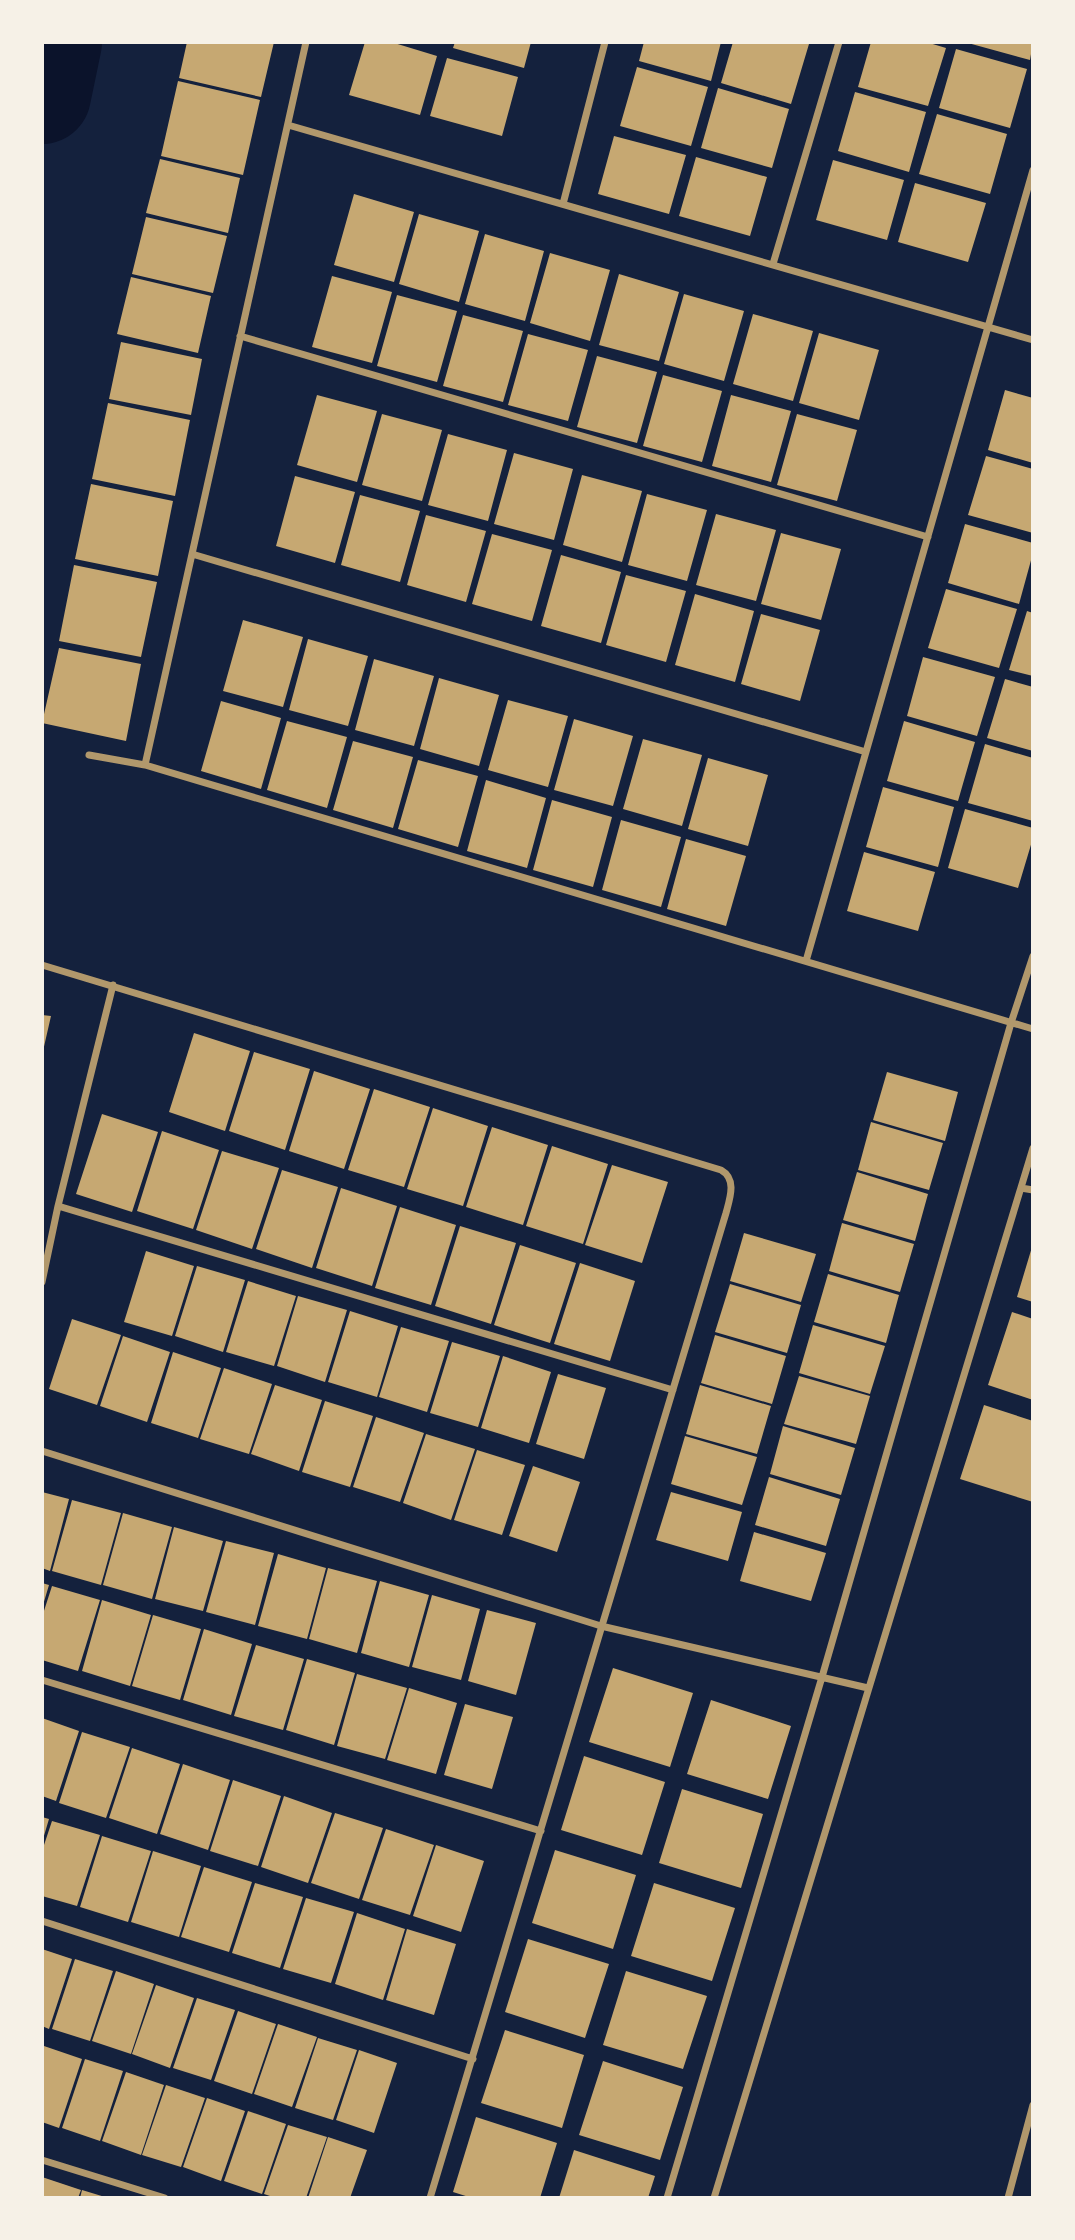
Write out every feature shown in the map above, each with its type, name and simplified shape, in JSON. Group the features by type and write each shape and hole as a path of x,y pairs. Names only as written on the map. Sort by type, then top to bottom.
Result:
{"street":[{"path":"145,765 306,42"},
{"path":"563,204 605,42"},
{"path":"773,264 839,42"},
{"path":"288,125 1033,340"},
{"path":"806,961 1033,170"},
{"path":"240,336 928,537"},
{"path":"192,554 866,752"},
{"path":"89,755 145,765 1033,1029"},
{"path":"667,2198 822,1677 1011,1023 1033,956"},
{"path":"42,965 727,1173 732,1182 731,1196 430,2198"},
{"path":"42,1282 58,1206 113,985"},
{"path":"714,2198 1033,1148"},
{"path":"1021,1188 1033,1190"},
{"path":"58,1206 673,1390"},
{"path":"42,1451 601,1626 868,1688"},
{"path":"42,1680 541,1831"},
{"path":"42,1921 473,2059"},
{"path":"1008,2198 1033,2105"},
{"path":"42,2160 165,2198"}],"building":[{"path":"187,42 274,42 261,97 179,78"},
{"path":"365,42 391,42 437,56 420,115 349,95"},
{"path":"455,42 531,42 524,68 453,48"},
{"path":"644,42 721,42 711,81 639,61"},
{"path":"733,42 809,44 791,104 721,83"},
{"path":"871,42 926,42 946,48 928,106 858,87"},
{"path":"968,42 1033,42 1030,60 968,43"},
{"path":"956,49 1027,69 1010,128 939,108"},
{"path":"447,58 518,77 502,136 430,116"},
{"path":"637,67 708,87 691,146 620,126"},
{"path":"178,81 260,100 243,175 161,156"},
{"path":"718,88 789,109 772,168 701,148"},
{"path":"855,92 926,112 909,172 838,151"},
{"path":"937,114 1007,134 990,194 919,174"},
{"path":"614,136 686,155 669,214 598,194"},
{"path":"696,157 767,177 750,236 679,216"},
{"path":"160,159 240,178 228,233 146,213"},
{"path":"833,160 904,180 887,240 816,220"},
{"path":"915,183 986,203 968,262 898,242"},
{"path":"354,194 414,212 394,282 334,265"},
{"path":"419,214 479,231 459,302 399,284"},
{"path":"146,217 227,236 213,293 132,274"},
{"path":"485,234 544,251 525,321 465,304"},
{"path":"550,253 610,270 590,341 530,323"},
{"path":"619,274 679,292 659,361 599,345"},
{"path":"332,276 392,292 372,363 312,347"},
{"path":"131,277 211,296 198,353 117,334"},
{"path":"684,294 744,311 724,381 664,364"},
{"path":"397,295 457,311 437,382 377,366"},
{"path":"753,314 813,331 793,401 733,384"},
{"path":"463,315 523,331 503,402 443,386"},
{"path":"819,333 879,350 859,420 799,403"},
{"path":"528,334 588,350 568,421 508,405"},
{"path":"121,342 202,359 191,415 109,399"},
{"path":"597,356 657,372 637,443 577,427"},
{"path":"663,375 722,391 702,462 643,446"},
{"path":"1005,390 1033,398 1033,463 988,450"},
{"path":"317,395 377,411 357,482 297,465"},
{"path":"731,395 791,411 771,482 712,466"},
{"path":"108,403 190,420 175,496 92,479"},
{"path":"382,414 442,430 422,501 362,485"},
{"path":"797,414 857,430 837,501 777,485"},
{"path":"448,434 507,450 488,521 428,505"},
{"path":"514,453 573,469 554,540 494,524"},
{"path":"986,456 1033,469 1033,533 968,515"},
{"path":"582,475 642,491 622,562 563,545"},
{"path":"295,476 355,492 335,563 276,546"},
{"path":"91,484 173,501 158,576 75,559"},
{"path":"647,494 707,510 687,581 628,565"},
{"path":"360,495 420,511 400,582 341,565"},
{"path":"716,514 776,530 756,601 696,585"},
{"path":"426,515 486,531 466,602 407,585"},
{"path":"965,524 1033,543 1033,553 1019,604 948,583"},
{"path":"781,533 841,549 821,620 761,604"},
{"path":"492,534 552,550 532,621 472,604"},
{"path":"561,555 621,572 601,643 541,626"},
{"path":"74,565 157,582 141,657 59,641"},
{"path":"626,575 686,591 666,662 606,645"},
{"path":"946,589 1017,609 999,668 928,648"},
{"path":"695,594 754,611 735,682 675,665"},
{"path":"1027,611 1033,613 1033,676 1009,670"},
{"path":"761,614 820,630 800,701 741,684"},
{"path":"243,620 303,637 283,707 223,691"},
{"path":"308,639 368,656 348,726 289,710"},
{"path":"59,648 141,664 126,741 42,723"},
{"path":"923,657 995,677 977,736 907,716"},
{"path":"374,659 434,676 414,746 355,730"},
{"path":"439,678 499,695 479,766 420,749"},
{"path":"1005,679 1033,687 1033,751 987,738"},
{"path":"508,700 568,716 548,787 488,770"},
{"path":"221,701 281,718 261,789 201,771"},
{"path":"574,719 633,736 613,806 554,790"},
{"path":"287,721 347,737 327,808 267,790"},
{"path":"904,721 975,742 958,801 887,781"},
{"path":"643,739 702,755 682,826 623,809"},
{"path":"353,741 413,757 393,828 333,810"},
{"path":"985,744 1033,758 1033,821 968,803"},
{"path":"708,758 768,775 748,846 688,829"},
{"path":"418,760 478,776 458,847 398,829"},
{"path":"486,780 546,798 527,868 467,851"},
{"path":"883,787 954,807 938,867 866,847"},
{"path":"552,800 612,817 593,887 533,870"},
{"path":"965,809 1033,828 1033,838 1018,888 948,868"},
{"path":"621,820 681,837 661,907 602,890"},
{"path":"686,839 746,856 726,926 667,909"},
{"path":"864,852 935,872 918,931 847,911"},
{"path":"42,1015 51,1016 43,1051 42,1051"},
{"path":"194,1033 250,1051 225,1131 169,1112"},
{"path":"254,1052 310,1069 285,1150 229,1131"},
{"path":"314,1071 370,1089 344,1169 289,1151"},
{"path":"887,1072 958,1092 945,1141 873,1120"},
{"path":"374,1089 430,1107 404,1187 348,1170"},
{"path":"433,1108 488,1126 463,1206 407,1189"},
{"path":"102,1114 158,1132 132,1212 76,1194"},
{"path":"871,1122 943,1143 929,1190 858,1170"},
{"path":"492,1127 548,1145 523,1225 466,1207"},
{"path":"162,1131 219,1150 193,1229 137,1211"},
{"path":"552,1146 608,1164 583,1244 526,1226"},
{"path":"222,1151 279,1168 252,1249 196,1230"},
{"path":"612,1165 668,1182 642,1263 585,1245"},
{"path":"282,1170 338,1187 312,1268 256,1249"},
{"path":"857,1172 928,1194 915,1241 843,1220"},
{"path":"341,1188 397,1206 372,1286 316,1268"},
{"path":"400,1207 456,1225 431,1305 375,1288"},
{"path":"842,1223 914,1244 900,1292 829,1271"},
{"path":"460,1226 516,1243 491,1324 435,1306"},
{"path":"744,1233 816,1254 801,1302 730,1281"},
{"path":"520,1245 576,1263 550,1343 494,1325"},
{"path":"1033,1247 1033,1302 1017,1297"},
{"path":"146,1251 194,1266 172,1336 124,1322"},
{"path":"580,1263 635,1281 610,1361 554,1344"},
{"path":"197,1266 245,1280 223,1352 175,1336"},
{"path":"828,1274 899,1295 886,1343 814,1322"},
{"path":"248,1281 296,1296 274,1366 226,1352"},
{"path":"730,1284 801,1305 787,1353 715,1332"},
{"path":"298,1296 347,1310 325,1382 277,1366"},
{"path":"350,1311 398,1326 377,1397 328,1382"},
{"path":"1012,1312 1033,1319 1033,1400 988,1385"},
{"path":"72,1319 121,1335 97,1405 49,1389"},
{"path":"813,1325 885,1346 870,1394 799,1373"},
{"path":"401,1327 449,1341 427,1412 379,1397"},
{"path":"715,1335 786,1356 772,1404 701,1383"},
{"path":"123,1336 170,1352 147,1422 100,1406"},
{"path":"452,1342 500,1356 478,1427 430,1413"},
{"path":"173,1352 221,1368 198,1438 151,1423"},
{"path":"503,1356 551,1372 529,1443 481,1428"},
{"path":"224,1368 272,1384 249,1454 200,1439"},
{"path":"558,1374 606,1388 584,1459 536,1444"},
{"path":"799,1376 870,1396 856,1444 784,1424"},
{"path":"275,1385 322,1400 299,1471 251,1454"},
{"path":"700,1385 771,1406 757,1454 686,1434"},
{"path":"325,1401 373,1416 350,1487 302,1472"},
{"path":"984,1405 1033,1421 1033,1502 960,1479"},
{"path":"376,1417 424,1433 400,1502 353,1487"},
{"path":"783,1426 855,1448 841,1495 770,1474"},
{"path":"426,1434 475,1449 451,1520 403,1503"},
{"path":"685,1436 757,1457 742,1505 671,1484"},
{"path":"477,1450 525,1465 502,1535 454,1520"},
{"path":"533,1466 580,1482 557,1552 509,1536"},
{"path":"769,1477 840,1499 826,1546 755,1525"},
{"path":"42,1492 69,1499 50,1571 42,1568"},
{"path":"671,1492 742,1512 728,1561 656,1540"},
{"path":"72,1500 121,1513 101,1585 52,1571"},
{"path":"123,1513 172,1527 152,1599 103,1585"},
{"path":"174,1527 223,1541 203,1611 155,1599"},
{"path":"754,1532 826,1553 811,1601 740,1581"},
{"path":"226,1541 274,1553 255,1625 206,1612"},
{"path":"278,1554 326,1568 307,1639 258,1626"},
{"path":"328,1568 377,1581 357,1653 309,1639"},
{"path":"380,1581 429,1595 409,1667 361,1653"},
{"path":"42,1583 49,1585 43,1605 42,1605"},
{"path":"52,1586 100,1600 78,1671 42,1660 42,1617"},
{"path":"432,1595 480,1609 461,1680 412,1667"},
{"path":"102,1600 151,1615 130,1686 82,1671"},
{"path":"487,1610 536,1623 516,1695 468,1681"},
{"path":"153,1615 201,1629 180,1700 132,1686"},
{"path":"204,1629 252,1644 231,1715 183,1700"},
{"path":"256,1645 304,1659 283,1730 234,1716"},
{"path":"307,1659 355,1673 334,1745 286,1730"},
{"path":"613,1668 693,1693 670,1767 589,1742"},
{"path":"357,1674 407,1688 385,1759 337,1746"},
{"path":"409,1688 457,1703 436,1774 387,1760"},
{"path":"711,1700 791,1726 768,1799 687,1774"},
{"path":"465,1704 513,1717 492,1789 444,1775"},
{"path":"42,1718 79,1731 56,1801 42,1796"},
{"path":"82,1732 130,1747 106,1818 59,1803"},
{"path":"132,1748 180,1764 157,1834 109,1818"},
{"path":"584,1756 665,1782 642,1855 561,1830"},
{"path":"183,1764 230,1780 208,1850 160,1834"},
{"path":"233,1780 281,1796 258,1866 210,1851"},
{"path":"682,1789 763,1814 741,1888 659,1863"},
{"path":"284,1796 332,1813 308,1883 261,1867"},
{"path":"335,1813 383,1828 359,1899 311,1883"},
{"path":"42,1817 49,1819 43,1839 42,1839"},
{"path":"52,1821 100,1835 77,1906 42,1896 42,1851"},
{"path":"386,1829 434,1845 410,1915 362,1900"},
{"path":"102,1836 151,1851 128,1922 80,1907"},
{"path":"436,1845 484,1861 461,1932 413,1916"},
{"path":"555,1850 636,1875 613,1949 532,1923"},
{"path":"153,1851 201,1866 179,1937 131,1922"},
{"path":"204,1867 252,1882 229,1952 181,1937"},
{"path":"255,1883 303,1897 280,1968 232,1953"},
{"path":"654,1883 735,1908 712,1981 631,1956"},
{"path":"306,1898 354,1912 331,1983 283,1969"},
{"path":"357,1913 405,1929 383,2000 335,1984"},
{"path":"407,1929 456,1944 434,2015 386,2000"},
{"path":"528,1939 609,1964 585,2038 505,2012"},
{"path":"42,1949 72,1959 49,2029 42,2026"},
{"path":"75,1959 113,1971 90,2041 52,2029"},
{"path":"116,1971 154,1984 131,2054 92,2041"},
{"path":"626,1971 707,1996 683,2069 603,2045"},
{"path":"156,1985 194,1998 170,2068 132,2054"},
{"path":"197,1998 235,2010 211,2080 173,2068"},
{"path":"238,2011 276,2024 252,2094 214,2081"},
{"path":"278,2024 317,2037 292,2107 254,2094"},
{"path":"505,2030 584,2055 562,2128 481,2103"},
{"path":"318,2038 357,2050 333,2120 295,2108"},
{"path":"44,2046 82,2059 59,2128 42,2122"},
{"path":"359,2050 397,2063 374,2133 336,2120"},
{"path":"85,2059 123,2071 100,2141 62,2128"},
{"path":"603,2061 683,2087 660,2160 579,2135"},
{"path":"126,2072 164,2085 141,2155 102,2141"},
{"path":"166,2085 205,2098 181,2167 142,2155"},
{"path":"207,2098 245,2111 221,2181 183,2167"},
{"path":"248,2111 286,2124 262,2194 224,2181"},
{"path":"476,2117 557,2143 540,2198 472,2198 453,2192"},
{"path":"288,2125 327,2137 306,2198 276,2198 264,2194"},
{"path":"328,2137 367,2150 350,2198 308,2198"},
{"path":"574,2150 655,2176 648,2198 559,2198"},
{"path":"42,2177 81,2190 78,2198 42,2198"},
{"path":"82,2190 105,2197 105,2198 80,2198"}],"waterway":[{"path":"42,95 53,42"}]}
